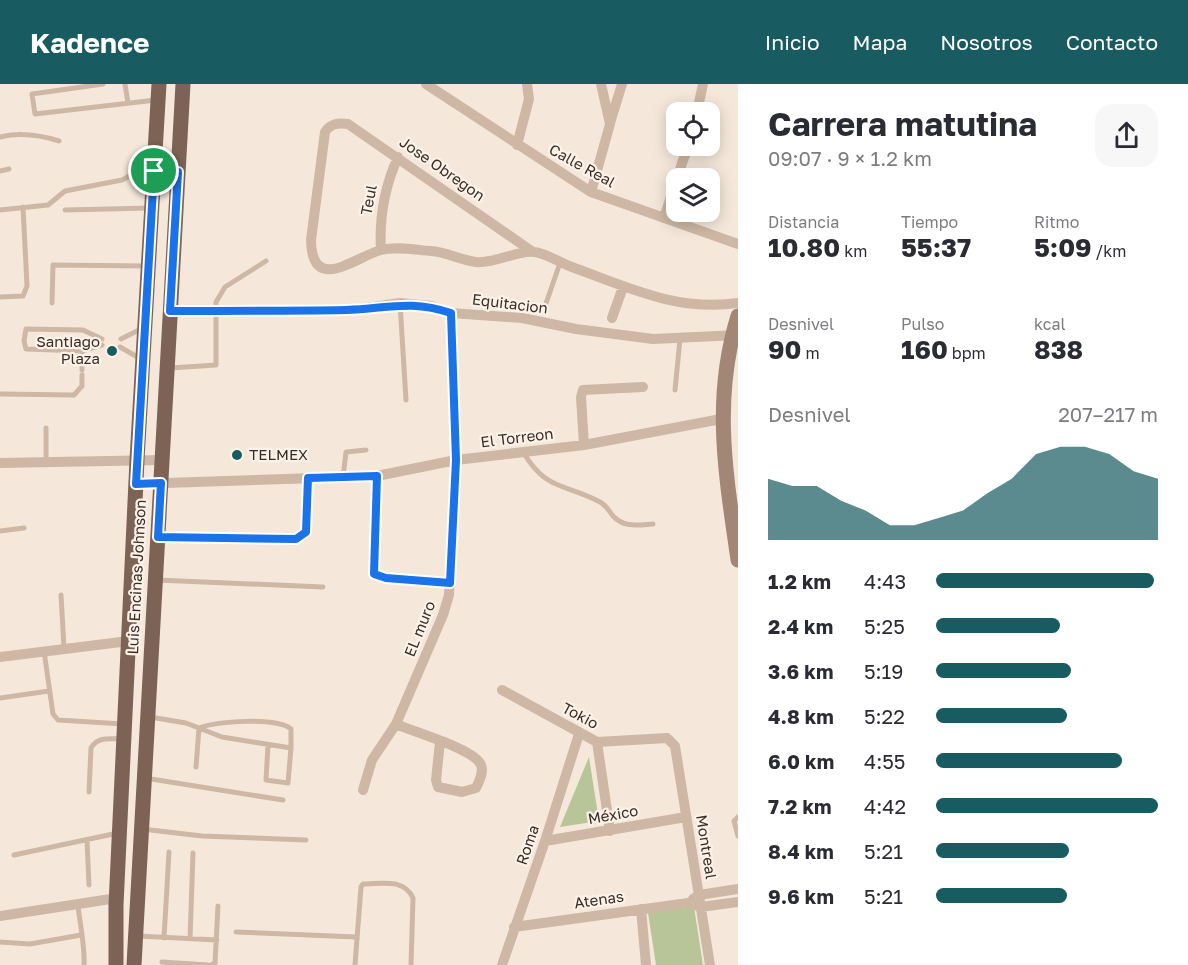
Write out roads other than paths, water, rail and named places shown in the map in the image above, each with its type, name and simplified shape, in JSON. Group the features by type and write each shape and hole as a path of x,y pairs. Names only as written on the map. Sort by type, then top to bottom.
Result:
{"main road":[{"name":"Luis Encinas Johnson","path":"134,965 183,84"},
{"name":"Luis Encinas Johnson","path":"116,965 116,901 136,460 159,92"},
{"path":"148,272 152,294 161,307 170,311"},
{"path":"738,316 725,367 722,419 738,560"},
{"path":"108,965 116,901"}],"street":[{"name":"Calle Real","path":"426,84 591,192 738,244"},
{"path":"517,145 529,99 527,84"},
{"path":"601,84 610,124"},
{"path":"591,192 622,84"},
{"path":"699,102 703,84"},
{"name":"Jose Obregon","path":"381,250 339,269 321,268 311,255 324,141 329,127 337,123 348,124 533,252 623,287 672,302 699,306 738,303"},
{"name":"Teul","path":"381,250 380,227 384,196 398,157"},
{"path":"664,218 666,212"},
{"path":"381,250 435,251 476,262 495,261 533,252"},
{"path":"612,318 623,287"},
{"name":"Equitacion","path":"170,311 353,310 400,303 431,306 451,313 522,318 576,329 653,339 735,335"},
{"name":"EL muro","path":"363,790 372,760 396,724 443,615 450,583 456,460 451,313"},
{"path":"584,445 581,397 583,390 643,387"},
{"name":"El Torreon","path":"136,484 377,476 456,460 584,445 722,419"},
{"path":"0,463 162,460"},
{"path":"377,476 372,569 379,577 450,583"},
{"path":"0,657 129,641"},
{"name":"Tokio","path":"502,690 597,742 610,831"},
{"path":"396,724 440,742 478,760 482,774 476,788 462,792 438,787 436,780 440,742"},
{"name":"Roma","path":"502,965 579,734"},
{"name":"Montreal","path":"597,742 667,738 675,746 710,965"},
{"name":"México","path":"545,841 686,817"},
{"name":"Atenas","path":"688,903 699,895 738,888"},
{"path":"0,916 78,904 116,901"},
{"name":"Atenas","path":"514,927 688,903 701,907 738,902"},
{"path":"641,909 646,965"}],"lane":[{"path":"103,84 32,93 35,114 128,103 159,92"},
{"path":"125,84 128,103"},
{"path":"0,137 42,136 59,141"},
{"path":"0,171 9,169"},
{"path":"0,210 48,205 65,191 122,180 137,172 178,172"},
{"path":"0,297 23,296 27,286 22,207"},
{"path":"65,210 152,208"},
{"path":"167,368 216,365 216,302 225,287 266,261"},
{"path":"543,312 560,263"},
{"path":"52,303 53,265 148,272"},
{"path":"400,303 405,400"},
{"path":"121,339 145,326"},
{"path":"26,329 83,330 94,337 102,342 82,351 26,349 25,333 26,329"},
{"path":"94,337 95,346"},
{"path":"675,390 680,339"},
{"path":"120,347 143,361"},
{"path":"2,394 74,394 82,386 82,351"},
{"path":"46,428 46,462"},
{"path":"343,477 346,453 366,450"},
{"path":"523,452 534,471 546,480 564,490 603,504 618,520 631,526 653,524"},
{"path":"158,537 302,537 306,532 308,478"},
{"path":"0,531 24,528"},
{"path":"155,580 323,587"},
{"path":"61,595 64,648"},
{"path":"44,651 53,714 58,720 124,732"},
{"path":"0,698 49,691"},
{"path":"147,716 199,728 222,737 291,748"},
{"path":"199,728 229,721 283,725 291,729 288,783 266,780 268,744"},
{"path":"196,768 199,728"},
{"path":"89,792 91,748 94,742 124,732"},
{"path":"144,777 283,800"},
{"path":"738,817 734,821 738,836"},
{"path":"141,828 202,836 306,840"},
{"path":"14,855 119,833"},
{"path":"87,841 89,885"},
{"path":"164,938 169,852"},
{"path":"190,939 193,853"},
{"path":"356,965 361,886 363,884 402,884 413,898 411,965"},
{"path":"78,904 81,935 85,944 84,965"},
{"path":"162,962 210,965 215,963 218,906"},
{"path":"236,932 357,938"},
{"path":"0,942 30,944 81,935"},
{"path":"136,935 217,940"}],"place":[{"name":"Santiago Plaza","path":"112,351"},
{"name":"TELMEX","path":"237,455"}]}
